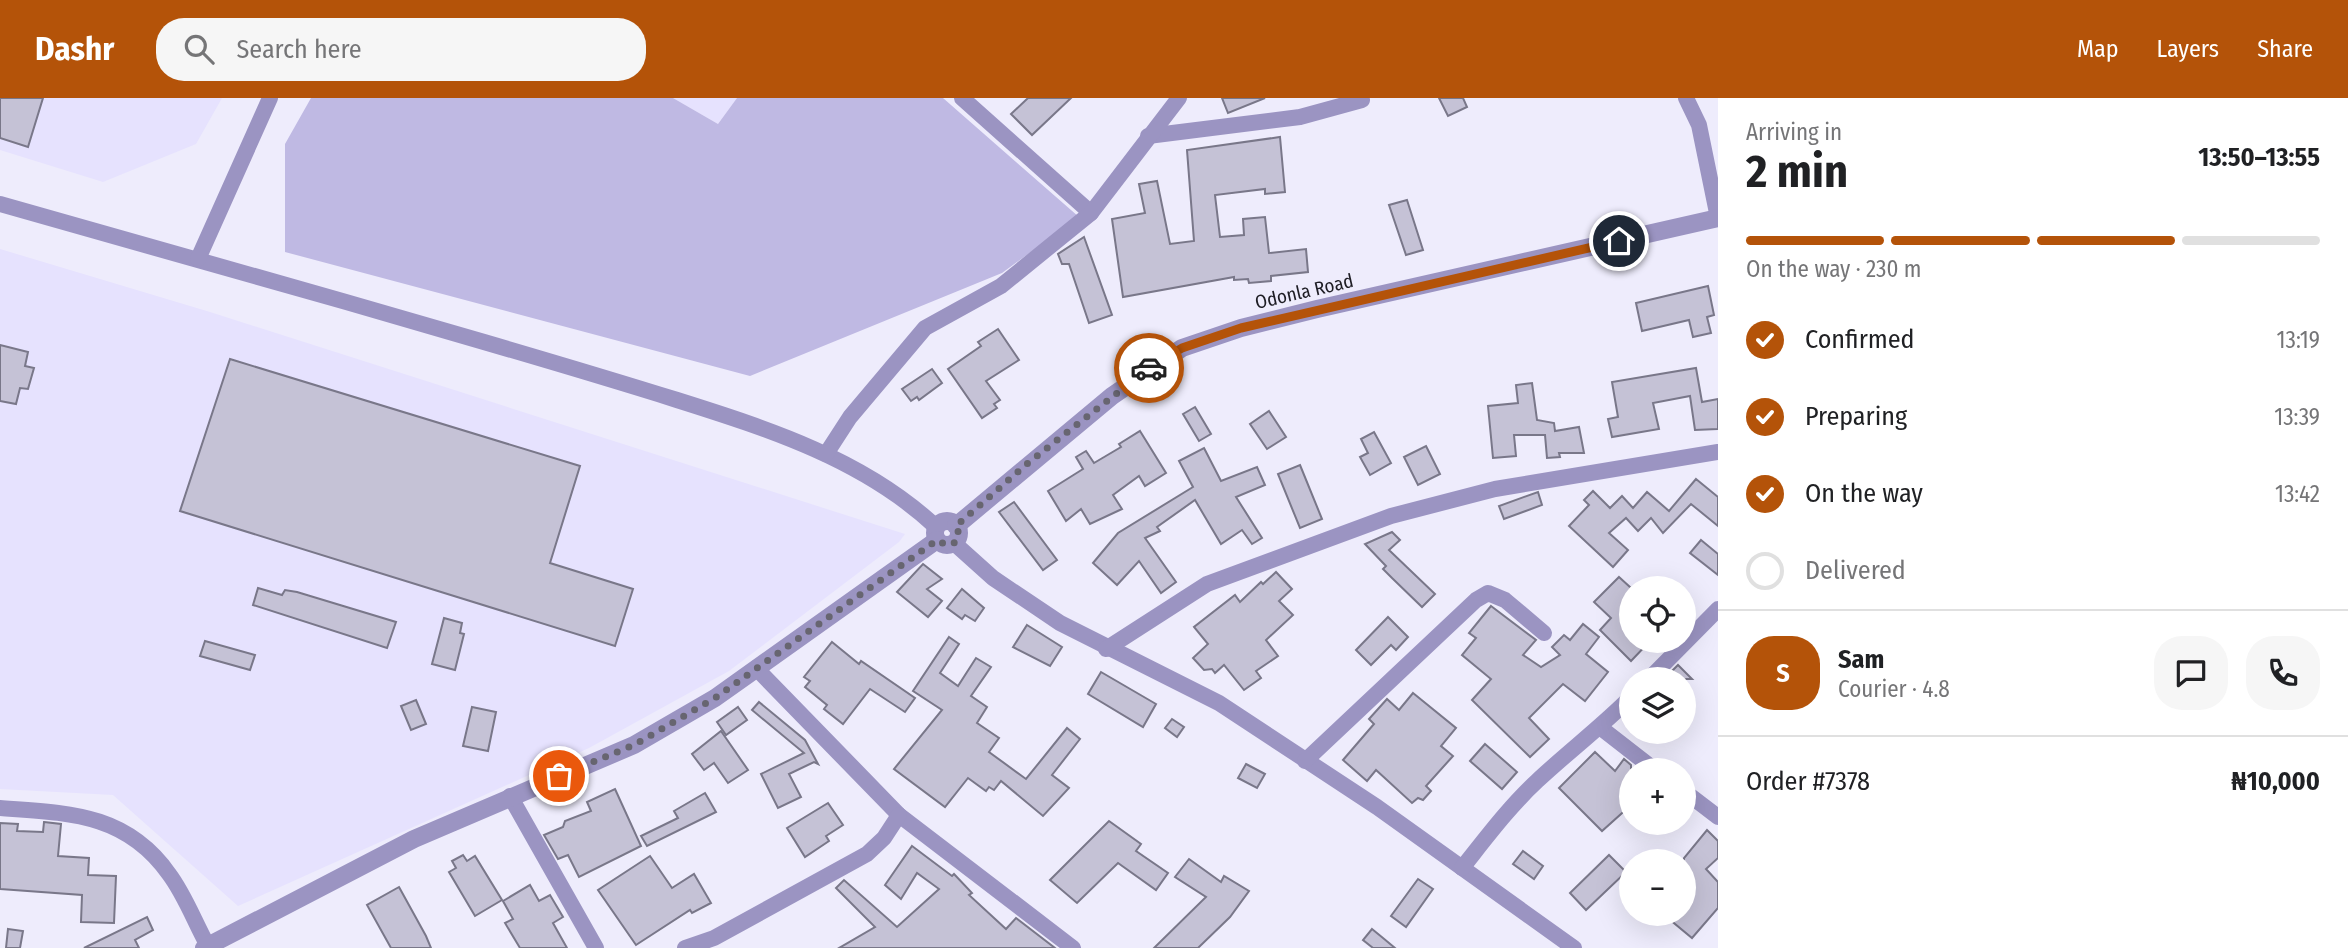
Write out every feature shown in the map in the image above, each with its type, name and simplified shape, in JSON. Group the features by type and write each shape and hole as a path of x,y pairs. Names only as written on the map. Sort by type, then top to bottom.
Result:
{"street":[{"path":"198,259 270,98"},
{"path":"962,98 1091,213"},
{"path":"825,454 850,417 925,328 1001,286 1091,213 1179,98"},
{"path":"1686,98 1699,125 1718,218"},
{"path":"1148,136 1300,117 1362,100"},
{"path":"0,204 606,378 758,425 825,454 919,510 1023,600 1106,649 1219,703 1462,868 1574,948"},
{"name":"Odonla Road","path":"206,947 414,839 634,745 715,698 946,534 1028,463 1123,388 1182,348 1207,337 1718,218"},
{"path":"1106,649 1207,584 1391,516 1495,489 1718,452"},
{"path":"1305,761 1476,600 1488,593 1505,600 1544,633"},
{"path":"1661,667 1718,609"},
{"path":"756,668 899,815 1073,948"},
{"path":"1462,868 1499,820 1537,781 1601,728 1619,709"},
{"path":"1601,728 1640,758"},
{"path":"510,796 596,948"},
{"path":"1696,800 1718,817"},
{"path":"0,808 72,814 100,820 126,833 148,848 171,876 206,947"},
{"path":"685,948 714,938 866,854 884,838 899,815"}],"shaded area":[{"path":"0,98 222,98 196,144 103,182 0,150"},
{"path":"311,98 673,98 718,124 737,98 943,98 1079,217 1002,273 750,376 285,252 285,144"},
{"path":"673,98 737,98 718,124"},
{"path":"0,249 210,312 905,534 899,542 729,671 589,748 238,906 113,795 0,789"}],"building":[{"path":"0,98 43,98 28,147 0,138"},
{"path":"1028,98 1071,98 1032,135 1011,114"},
{"path":"1222,98 1265,98 1228,113"},
{"path":"1439,98 1463,98 1467,107 1448,116"},
{"path":"1280,137 1285,192 1265,194 1265,189 1215,195 1220,237 1244,235 1243,219 1265,217 1269,253 1306,249 1308,272 1271,276 1271,281 1249,283 1248,279 1234,280 1234,277 1123,297 1112,219 1145,213 1139,184 1157,181 1170,244 1194,241 1187,150"},
{"path":"1407,200 1423,250 1406,255 1389,205"},
{"path":"1084,237 1112,315 1089,323 1069,264 1062,264 1058,254"},
{"path":"1708,286 1714,315 1707,317 1711,333 1693,337 1689,320 1642,331 1636,303"},
{"path":"998,329 1019,360 986,381 1000,400 994,404 997,408 982,418 948,369 981,346 978,342"},
{"path":"0,345 28,352 25,366 34,368 28,389 20,388 16,404 0,401"},
{"path":"230,359 580,466 550,563 633,589 615,646 180,511"},
{"path":"1696,368 1702,402 1718,399 1718,429 1695,430 1690,396 1653,403 1659,429 1612,437 1608,419 1618,417 1612,382"},
{"path":"932,369 942,383 919,400 917,397 911,401 902,389"},
{"path":"1532,383 1537,420 1554,423 1555,431 1579,427 1584,453 1559,453 1560,457 1547,458 1545,435 1514,435 1516,456 1493,458 1488,406 1518,403 1516,385"},
{"path":"1195,407 1211,434 1199,441 1183,414"},
{"path":"1269,411 1286,437 1267,449 1250,424"},
{"path":"1140,431 1166,473 1145,486 1139,476 1113,495 1122,509 1090,524 1081,509 1066,521 1048,491 1083,469 1076,457 1086,451 1094,463 1121,447 1119,444"},
{"path":"1374,432 1391,463 1370,475 1360,457 1368,453 1361,439"},
{"path":"1426,446 1440,474 1418,485 1404,457"},
{"path":"1204,448 1221,481 1257,467 1265,485 1236,497 1262,538 1252,544 1242,530 1221,544 1195,500 1157,527 1160,531 1145,538 1176,582 1161,593 1139,561 1117,585 1093,563 1118,533 1193,487 1179,461"},
{"path":"1300,465 1322,519 1300,528 1278,474"},
{"path":"1696,479 1718,497 1718,526 1691,504 1663,533 1651,518 1638,531 1626,518 1609,533 1628,550 1613,567 1569,526 1589,505 1584,500 1593,491 1610,508 1622,496 1633,508 1647,492 1669,511"},
{"path":"1538,492 1542,505 1504,519 1499,506"},
{"path":"1014,502 1057,560 1043,570 999,512"},
{"path":"1392,532 1400,540 1389,550 1435,594 1422,607 1383,569 1386,566 1365,544"},
{"path":"1701,540 1718,554 1718,575 1690,553"},
{"path":"923,564 942,579 927,589 942,601 928,617 897,592"},
{"path":"1276,572 1292,589 1279,601 1293,615 1266,640 1278,656 1256,671 1261,678 1244,690 1224,665 1215,673 1212,669 1204,670 1193,658 1208,644 1194,627 1235,595 1240,602"},
{"path":"1619,577 1619,649 1600,630 1611,618 1594,602"},
{"path":"258,588 282,595 285,590 297,592 396,622 387,648 253,605"},
{"path":"962,589 984,608 975,621 965,615 962,619 947,608"},
{"path":"1491,606 1536,640 1523,655 1541,667 1560,655 1552,647 1564,635 1570,640 1583,624 1599,637 1586,654 1608,672 1585,701 1563,684 1529,718 1549,739 1530,757 1472,700 1491,679 1462,655 1476,638 1469,633"},
{"path":"1388,617 1408,637 1396,650 1391,645 1371,665 1356,650"},
{"path":"444,618 462,623 460,633 464,634 455,670 432,664"},
{"path":"1027,625 1062,647 1050,666 1013,647"},
{"path":"949,637 959,644 940,673 958,686 976,658 991,667 971,696 987,707 977,723 999,738 989,752 1026,779 1067,728 1080,739 1052,775 1069,788 1043,816 1001,781 994,790 989,787 986,791 968,778 945,807 894,769 942,710 913,691"},
{"path":"205,641 255,655 250,670 200,656"},
{"path":"832,642 859,664 861,661 915,698 905,712 870,689 843,724 824,709 827,705 805,687 810,681 804,677"},
{"path":"1623,653 1639,653 1631,661"},
{"path":"1101,672 1156,704 1143,727 1088,694"},
{"path":"1413,693 1456,728 1441,746 1453,756 1426,786 1431,791 1423,800 1418,798 1412,803 1376,770 1367,781 1343,760 1374,724 1369,719 1387,699 1399,710"},
{"path":"416,700 426,724 411,730 401,706"},
{"path":"759,702 805,740 818,764 814,762 789,774 801,797 778,808 761,774 804,753 752,710"},
{"path":"472,707 496,712 488,751 463,746"},
{"path":"738,707 747,720 726,735 717,722"},
{"path":"1172,719 1184,727 1177,737 1165,728"},
{"path":"721,731 748,770 728,783 714,763 704,770 692,754"},
{"path":"1485,744 1517,772 1502,789 1470,761"},
{"path":"1595,752 1615,771 1619,766 1619,816 1602,831 1559,788"},
{"path":"1246,764 1265,774 1257,788 1238,778"},
{"path":"615,789 641,846 579,877 568,855 558,859 544,835 563,827 565,821 591,811 587,802"},
{"path":"705,793 716,812 647,846 641,836 678,818 674,811"},
{"path":"828,803 843,825 826,836 829,841 805,857 787,828"},
{"path":"1109,821 1141,844 1136,851 1168,873 1156,890 1118,863 1077,903 1050,880"},
{"path":"44,822 61,824 58,856 89,858 88,875 116,876 114,923 81,922 82,895 0,889 0,823 18,824 17,831 43,832"},
{"path":"1707,830 1718,841 1718,858 1706,869 1718,882 1718,908 1692,938 1678,926 1696,926 1696,849 1691,849"},
{"path":"912,846 952,876 954,874 972,893 969,895 1006,929 1016,918 1055,948 839,948 875,927 836,888 844,880 897,927 939,889 917,873 901,899 885,885"},
{"path":"1523,851 1543,866 1534,879 1513,864"},
{"path":"463,855 467,861 475,856 502,900 475,916 449,872 456,868 452,861"},
{"path":"1609,855 1619,865 1619,879 1586,910 1570,893"},
{"path":"650,856 672,888 694,874 711,903 692,913 690,910 636,945 598,890"},
{"path":"1189,859 1221,882 1224,876 1249,891 1230,917 1198,948 1154,948 1206,897 1175,877"},
{"path":"1418,879 1433,889 1406,927 1391,916"},
{"path":"530,885 539,901 550,895 563,917 553,923 567,948 520,948 505,923 513,919 503,901"},
{"path":"399,887 431,948 391,948 367,905"},
{"path":"147,917 153,930 135,940 139,948 84,948"},
{"path":"8,929 23,931 20,948 6,948"},
{"path":"1372,929 1395,948 1373,948 1363,940"}],"way so far":[{"path":"559,776 634,745 715,698 937,540 946,545 954,543 959,534 956,526 1028,463 1149,368"}],"route":[{"path":"1149,368 1207,337 1317,309 1619,241"}]}
